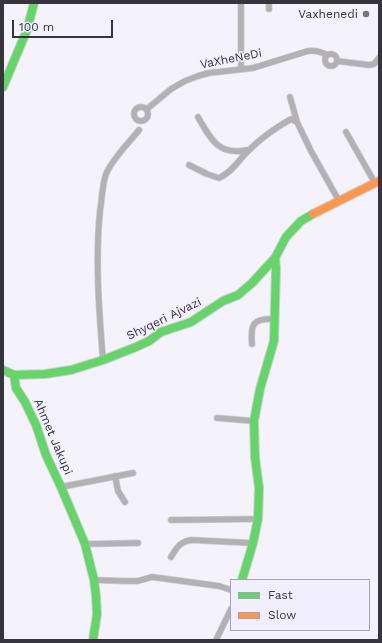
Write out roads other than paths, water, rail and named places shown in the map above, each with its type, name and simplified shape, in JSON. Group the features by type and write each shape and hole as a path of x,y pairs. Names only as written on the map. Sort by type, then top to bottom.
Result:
{"street":[{"path":"3,87 27,30 34,3"},
{"path":"241,3 241,69"},
{"name":"VaXheNeDi","path":"146,109 171,89 198,76 209,73 257,67 308,51 320,51 327,55"},
{"name":"VaXheNeDi","path":"330,53 334,54 337,61 334,65 326,65 324,58 330,53"},
{"name":"VaXheNeDi","path":"337,61 370,65 374,64 379,58"},
{"path":"290,97 297,122 338,201"},
{"path":"198,117 216,145 226,151 240,152 249,150"},
{"path":"189,165 219,178 227,174 249,150 274,129 291,119 297,122"},
{"path":"103,360 98,281 98,230 103,190 106,174 139,130"},
{"name":"Shyqeri Ajvazi","path":"3,370 14,375 45,374 71,370 103,360 149,341 161,332 191,322 223,301 238,295 252,283 275,258 286,237 301,222 338,201 377,182 346,132"},
{"path":"242,579 253,543 258,519 259,488 255,456 254,421 260,389 274,341 275,258"},
{"path":"252,344 251,334 253,325 258,320 267,318 275,319"},
{"name":"Ahmet Jakupi","path":"14,375 16,388 25,402 36,425 46,455 85,544 94,580 96,596 97,614 93,640"},
{"path":"217,418 254,421"},
{"name":"Ahmet Jakupi","path":"61,487 132,473"},
{"path":"115,476 118,491 124,502"},
{"path":"171,520 258,519"},
{"path":"171,557 176,548 184,541 191,540 253,543"},
{"path":"85,544 138,543"},
{"path":"94,580 138,581 152,577 219,586 230,590"},
{"path":"216,640 230,611"}],"place":[{"name":"Vaxhenedi","path":"366,14"}]}
